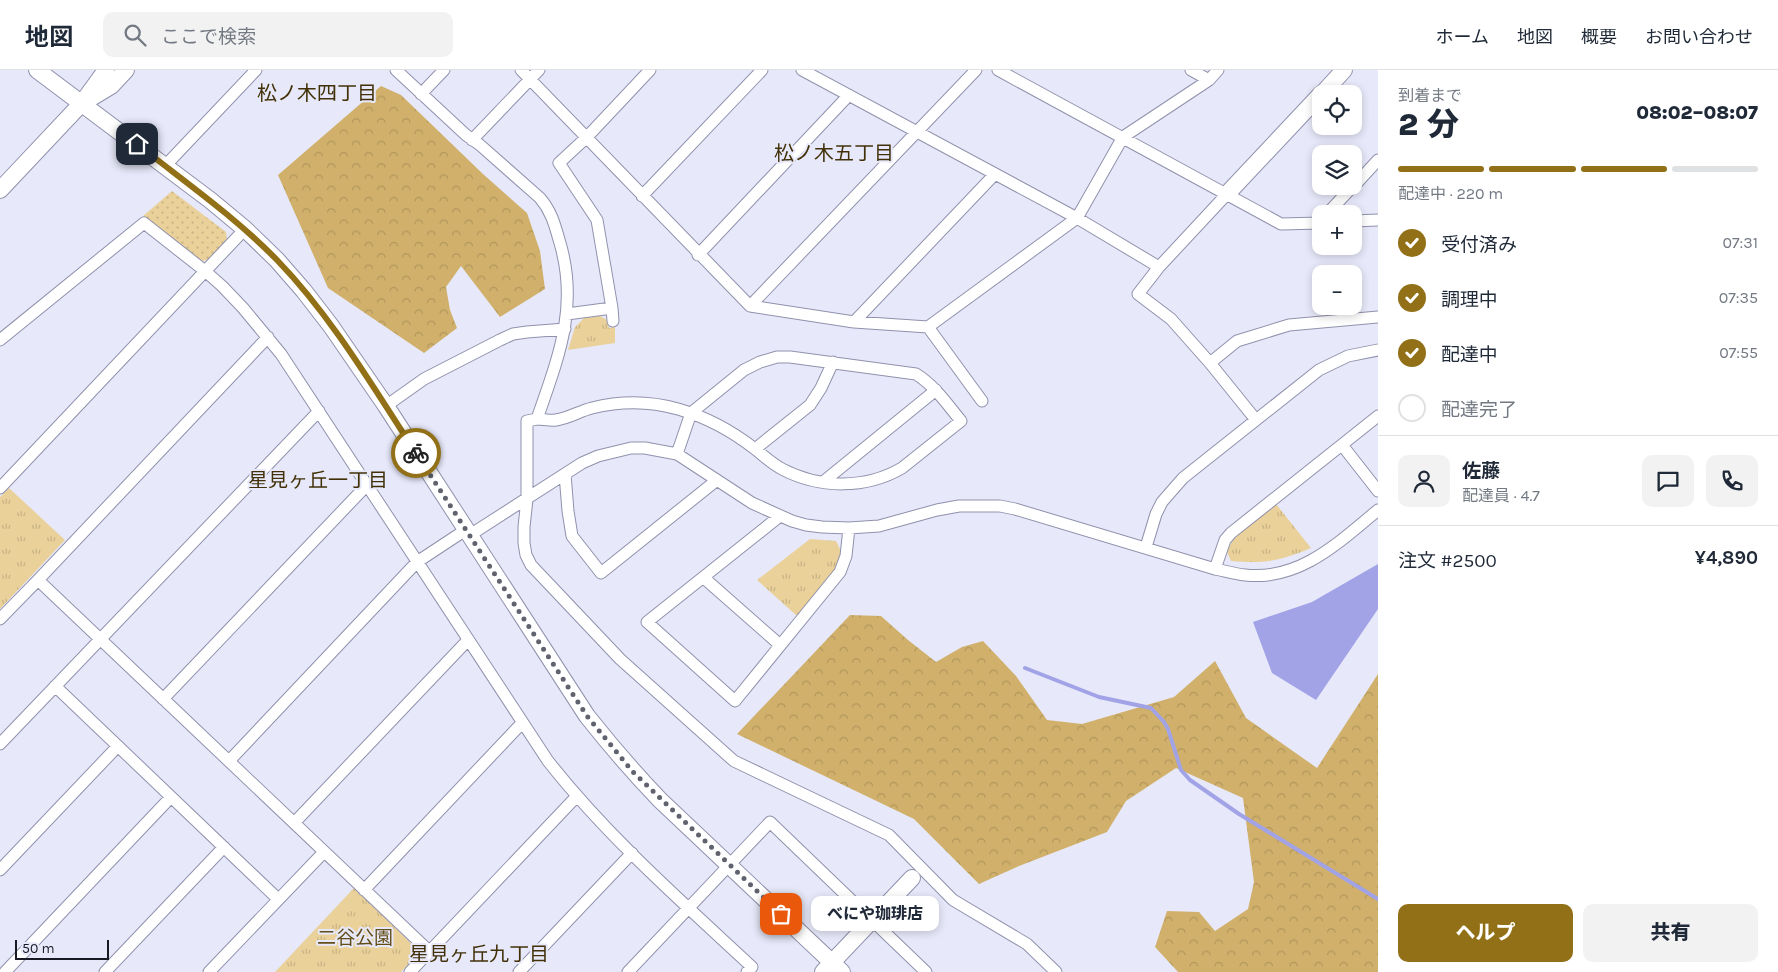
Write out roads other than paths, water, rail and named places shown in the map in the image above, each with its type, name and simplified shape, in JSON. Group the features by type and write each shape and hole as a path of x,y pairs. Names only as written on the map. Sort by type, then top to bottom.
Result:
{"street":[{"path":"37,70 210,200 245,229 277,260 331,326 386,406 587,716 605,739 633,772 730,865 832,969 872,921 912,878"},
{"path":"0,190 82,103 106,70"},
{"path":"82,103 111,86 126,70"},
{"path":"165,166 256,70"},
{"path":"396,70 472,140 540,198 547,206 554,220 563,253 567,281 567,314 558,358 538,419"},
{"path":"421,94 444,70"},
{"path":"521,70 698,255 750,306 854,322 928,327 1076,218 1123,138 1209,80 1218,70"},
{"path":"472,140 539,70"},
{"path":"613,322 597,220 559,163 587,137 650,70"},
{"path":"642,196 762,70"},
{"path":"802,70 1076,218 1159,267"},
{"path":"750,306 976,70"},
{"path":"998,70 1281,224 1312,222"},
{"path":"1191,70 1209,80"},
{"path":"1330,85 1344,70"},
{"path":"698,255 850,95"},
{"path":"1256,420 1210,363 1171,319 1138,294 1159,267 1312,105"},
{"path":"1362,177 1378,160"},
{"path":"854,322 995,174"},
{"path":"1336,205 1345,195"},
{"path":"1362,221 1378,220"},
{"path":"0,340 144,223 205,271 243,308 281,354 548,761 610,833 752,967 747,972"},
{"path":"0,488 245,229"},
{"path":"567,314 612,308"},
{"path":"1210,363 1237,341 1289,325 1378,317"},
{"path":"928,327 982,401"},
{"path":"386,406 424,379 513,334 565,329"},
{"path":"0,619 268,338"},
{"path":"1146,547 1156,514 1169,492 1183,478 1319,370 1348,356 1378,350"},
{"path":"677,454 691,413 744,370 760,362 777,358 790,357 916,374 928,381 961,421 893,473 865,482 842,484 811,480 783,469 706,418 691,413 659,405 626,402 590,408 555,420 538,419 527,421 527,499 524,543 531,565 620,659 739,764 889,835 953,900 1026,944 1056,972"},
{"path":"755,449 810,405 816,397 833,362"},
{"path":"823,482 936,390"},
{"path":"0,744 319,411"},
{"path":"1215,569 1225,540 1231,534 1378,416"},
{"path":"1342,445 1378,491"},
{"path":"229,761 417,562 527,499 564,474 598,456 631,448 645,448 677,454 752,504 806,526 849,528 879,526 959,506 1000,506 1146,547 1215,569 1253,576 1278,574 1306,564 1327,551 1378,510"},
{"path":"564,474 569,526 572,536 602,573 716,480"},
{"path":"163,699 367,485"},
{"path":"780,516 647,622 735,701 840,572 846,556 849,528"},
{"path":"704,578 780,645"},
{"path":"38,580 429,952"},
{"path":"294,823 468,640"},
{"path":"55,686 278,899"},
{"path":"364,890 522,723"},
{"path":"0,870 118,746"},
{"path":"410,972 577,796"},
{"path":"5,972 171,797"},
{"path":"628,972 770,822 926,972"},
{"path":"106,972 224,847"},
{"path":"209,972 324,852"},
{"path":"519,972 632,853"}],"water":[{"path":"1378,564 1378,609 1316,700 1272,673 1253,622 1312,602"}],"waterway":[{"path":"1025,668 1099,697 1151,708 1168,729 1181,770 1190,780 1239,814 1378,899"}],"place":[{"name":"べにや珈琲店","path":"781,914"}],"district":[{"name":"松ノ木四丁目","path":"317,93"},
{"name":"松ノ木五丁目","path":"834,153"},
{"name":"星見ヶ丘一丁目","path":"318,480"},
{"name":"星見ヶ丘九丁目","path":"479,954"}],"park label":[{"name":"二谷公園","path":"355,937"}]}
